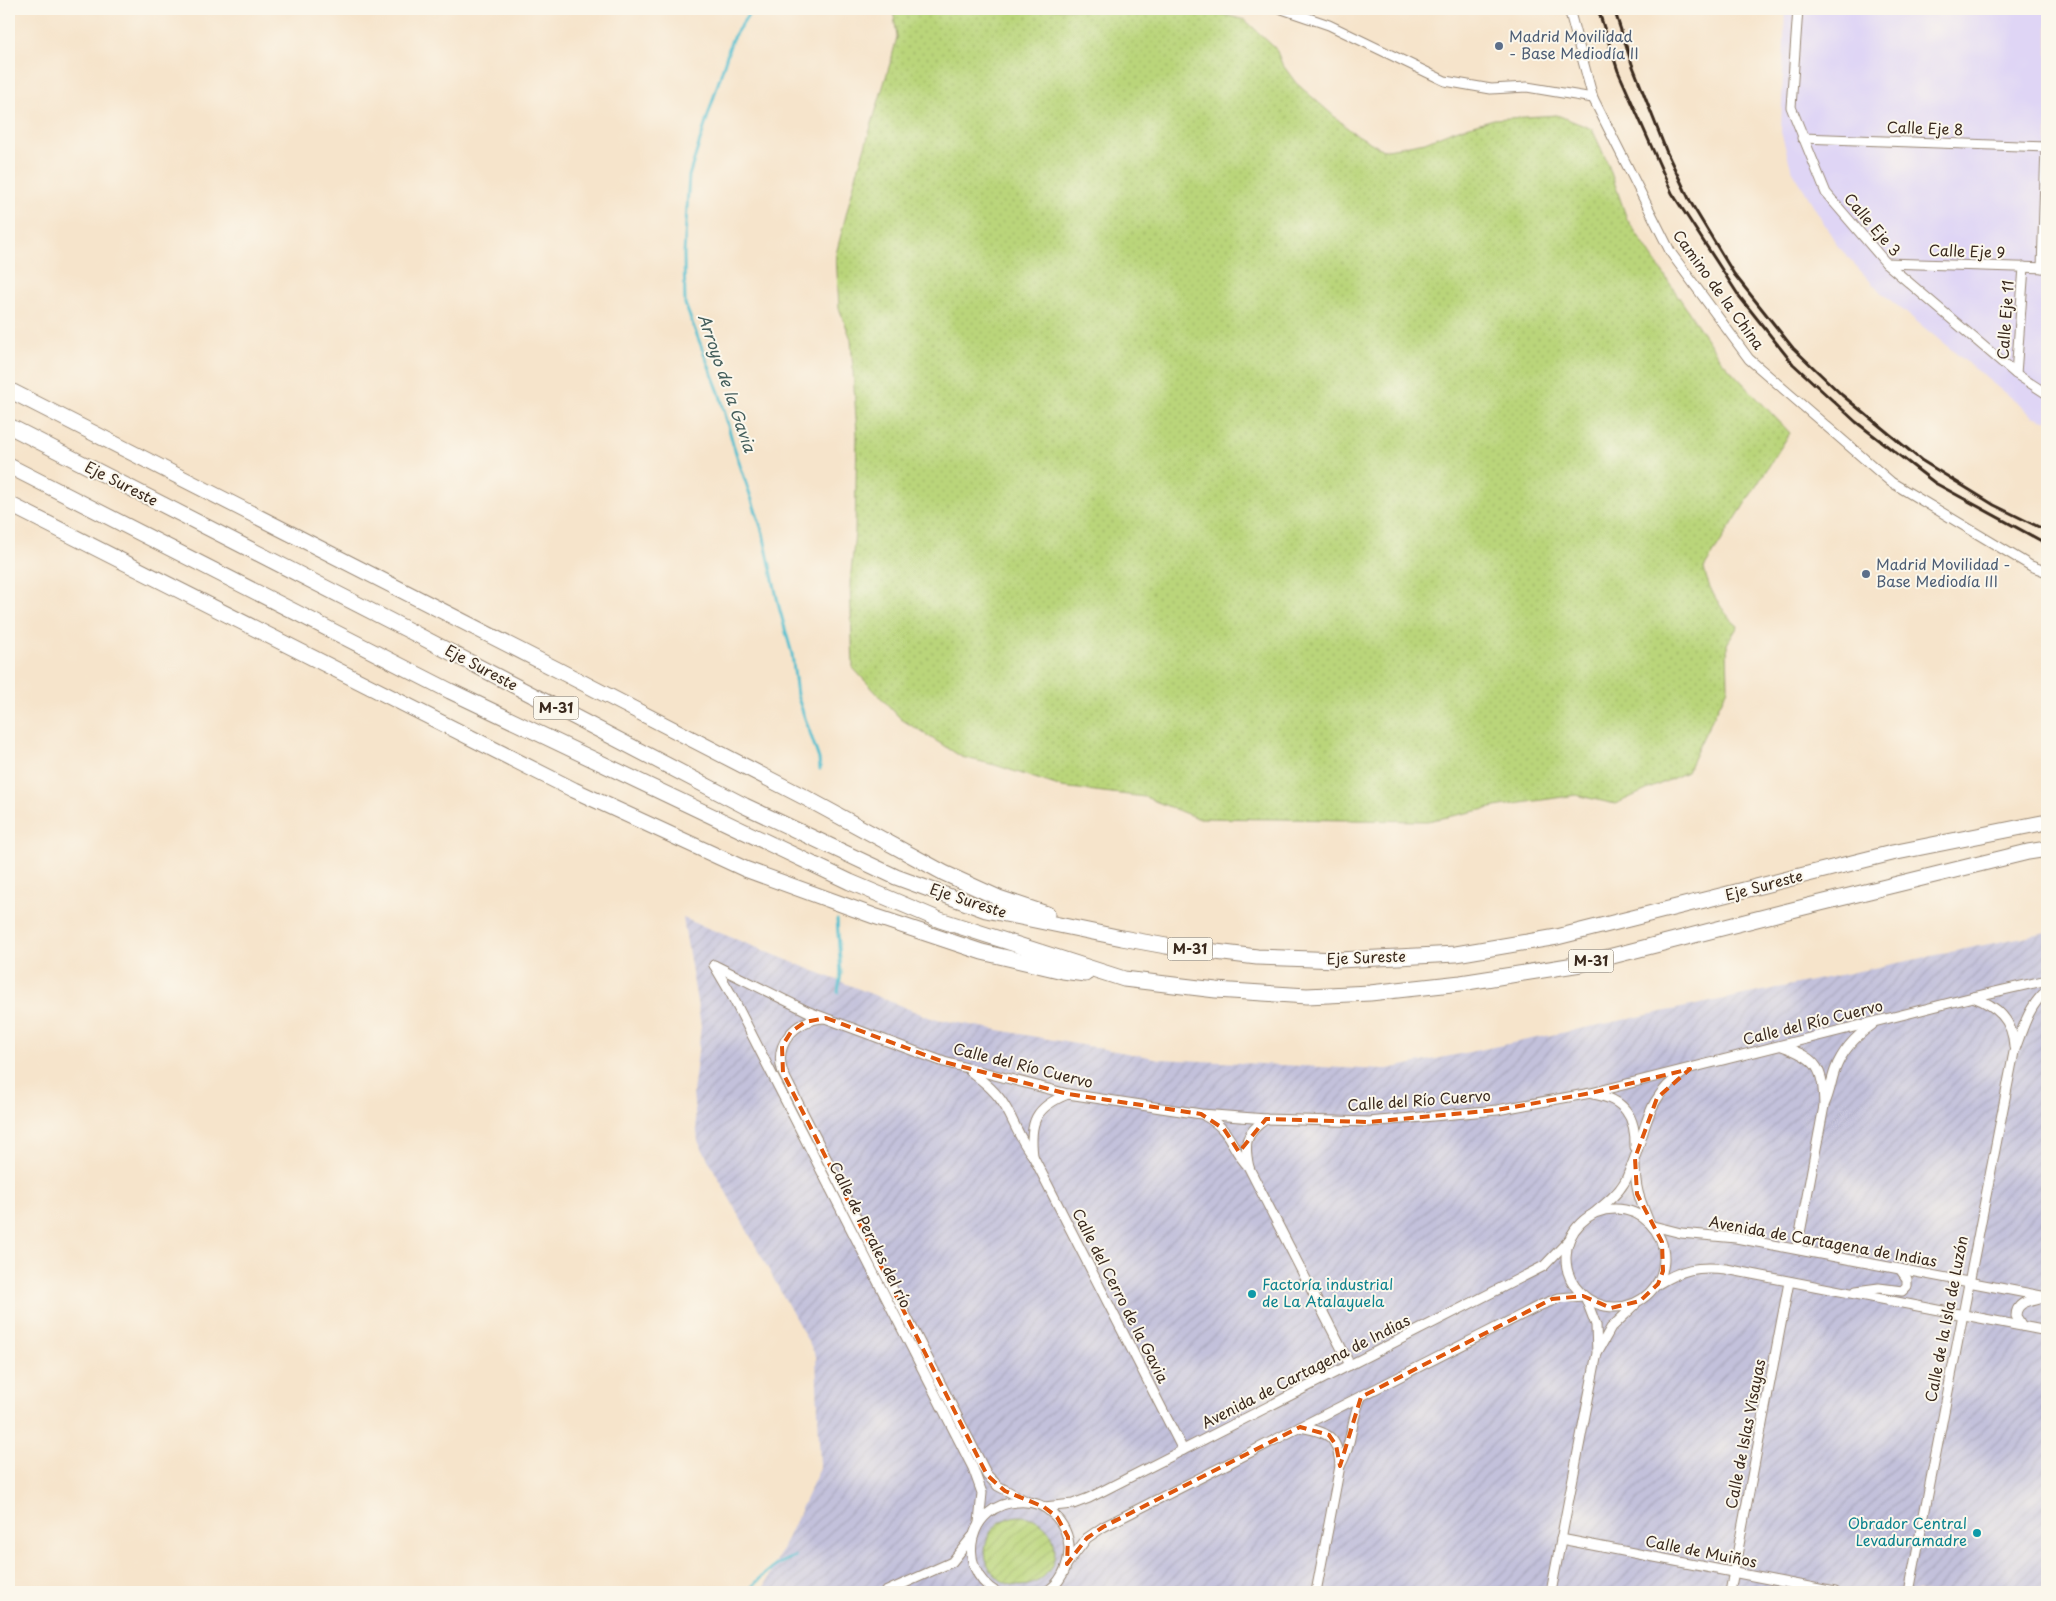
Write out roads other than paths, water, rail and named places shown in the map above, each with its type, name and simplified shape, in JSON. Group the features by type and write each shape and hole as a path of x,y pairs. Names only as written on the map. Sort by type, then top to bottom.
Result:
{"highway":[{"path":"9,390 806,798 944,873 999,898 1122,938"},
{"name":"Eje Sureste","path":"9,426 408,630 745,806 896,877 986,910 1122,938 1166,946 1257,957 1339,960 1456,954 1557,937 1892,853 2047,822"},
{"name":"Eje Sureste","path":"9,466 450,691 850,882 940,920 1124,979 1216,990 1307,996 1370,993 1461,983 1580,964 1807,906 2047,849"},
{"path":"9,504 574,790 745,869 874,916 982,952 1063,972 1124,979"}],"street":[{"path":"1282,9 1329,25 1445,81 1491,89 1527,87 1593,98"},
{"name":"Camino de la China","path":"1569,9 1593,98 1671,252 1749,359 1892,482 2031,566 2047,572"},
{"name":"Calle Eje 3","path":"1798,9 1791,107 1826,193 1886,263 2016,374 2047,394"},
{"name":"Calle Eje 8","path":"1802,138 2046,147"},
{"path":"2045,268 2046,147"},
{"name":"Calle Eje 9","path":"1886,263 2045,268"},
{"name":"Calle Eje 11","path":"2016,374 2024,267"},
{"name":"Calle del Río Cuervo","path":"714,966 826,1018 903,1048 965,1067 1068,1094 1201,1114 1266,1119 1369,1122 1497,1110 1591,1093 2047,980"},
{"name":"Calle de Perales del río","path":"714,966 731,994 973,1468 982,1493 979,1523"},
{"name":"Calle de la Isla de Luzón","path":"1909,1592 2014,1052 2027,1015 2047,990"},
{"name":"Calle de la Isla de Luzón","path":"1973,997 1991,1005 2005,1018 2013,1038 2014,1052"},
{"name":"Calle de Perales del río","path":"826,1018 813,1019 790,1032 780,1055 783,1073 987,1475 998,1486 1026,1501 1044,1507"},
{"path":"1824,1106 1830,1092 1836,1067 1844,1052 1859,1035 1877,1021"},
{"path":"1782,1046 1805,1056 1817,1068 1824,1084 1824,1106 1797,1249"},
{"name":"Calle del Cerro de la Gavia","path":"965,1067 985,1082 1000,1099 1026,1148 1033,1156 1183,1450"},
{"path":"1551,1592 1597,1353 1596,1325 1584,1297 1569,1277 1566,1254 1569,1240 1574,1230 1624,1184 1635,1158 1653,1103 1664,1089 1690,1069"},
{"path":"1591,1093 1613,1100 1627,1111 1636,1130 1635,1183 1637,1194 1651,1224 1659,1234 1665,1253 1663,1271 1658,1284"},
{"name":"Calle del Cerro de la Gavia","path":"1033,1156 1032,1129 1038,1114 1051,1102 1068,1094"},
{"path":"1201,1114 1224,1129 1242,1160 1249,1168 1350,1365"},
{"path":"1249,1168 1246,1150 1248,1138 1258,1125 1266,1119"},
{"path":"1592,1215 1611,1209 1625,1210 1638,1214 1651,1224"},
{"name":"Avenida de Cartagena de Indias","path":"1651,1224 1681,1233 1736,1238 2046,1297"},
{"name":"Avenida de Cartagena de Indias","path":"1044,1507 1063,1506 1082,1501 1183,1450 1544,1266 1555,1257 1569,1240"},
{"path":"1597,1353 1611,1328 1658,1284 1673,1275 1693,1268 1726,1269 2047,1331"},
{"path":"1848,1292 1878,1288 1902,1291 1907,1286 1907,1279 1900,1269"},
{"name":"Calle de Islas Visayas","path":"1730,1592 1790,1282"},
{"path":"1045,1592 1056,1588 1067,1564 1087,1538 1104,1528 1552,1300 1584,1297 1598,1305 1612,1308 1626,1307 1640,1301"},
{"path":"2022,1326 2016,1316 2018,1307 2031,1300 2046,1297"},
{"path":"1316,1592 1340,1466 1346,1456 1353,1416 1361,1397"},
{"path":"1300,1427 1329,1435 1336,1445 1340,1466"},
{"path":"996,1592 981,1580 972,1561 975,1532 987,1513 998,1506 1026,1501"},
{"path":"1044,1507 1057,1517 1068,1537 1069,1551 1067,1564"},
{"path":"885,1592 952,1562 975,1532"},
{"name":"Calle de Muiños","path":"1561,1539 1835,1592"}],"waterway":[{"name":"Arroyo de la Gavia","path":"752,9 732,39 689,176 684,254 685,304 720,395 733,444 763,533 779,607 792,654 797,695 819,759 820,769"},
{"name":"Arroyo de la Gavia","path":"837,920 841,973 838,992"},
{"name":"Arroyo de la Gavia","path":"747,1592 774,1567 795,1557"}],"railway":[{"path":"1598,9 1618,71 1672,193 1739,296 1793,364 1856,422 1935,483 2047,544"},
{"path":"1614,9 1632,64 1667,153 1691,203 1734,274 1793,348 1842,395 1921,460 1994,505 2047,531"}],"place":[{"name":"Madrid Movilidad - Base Mediodía II","path":"1499,46"},
{"name":"Madrid Movilidad - Base Mediodía III","path":"1866,574"},
{"name":"Factoría industrial de La Atalayuela","path":"1252,1294"},
{"name":"Obrador Central Levaduramadre","path":"1977,1533"}]}
